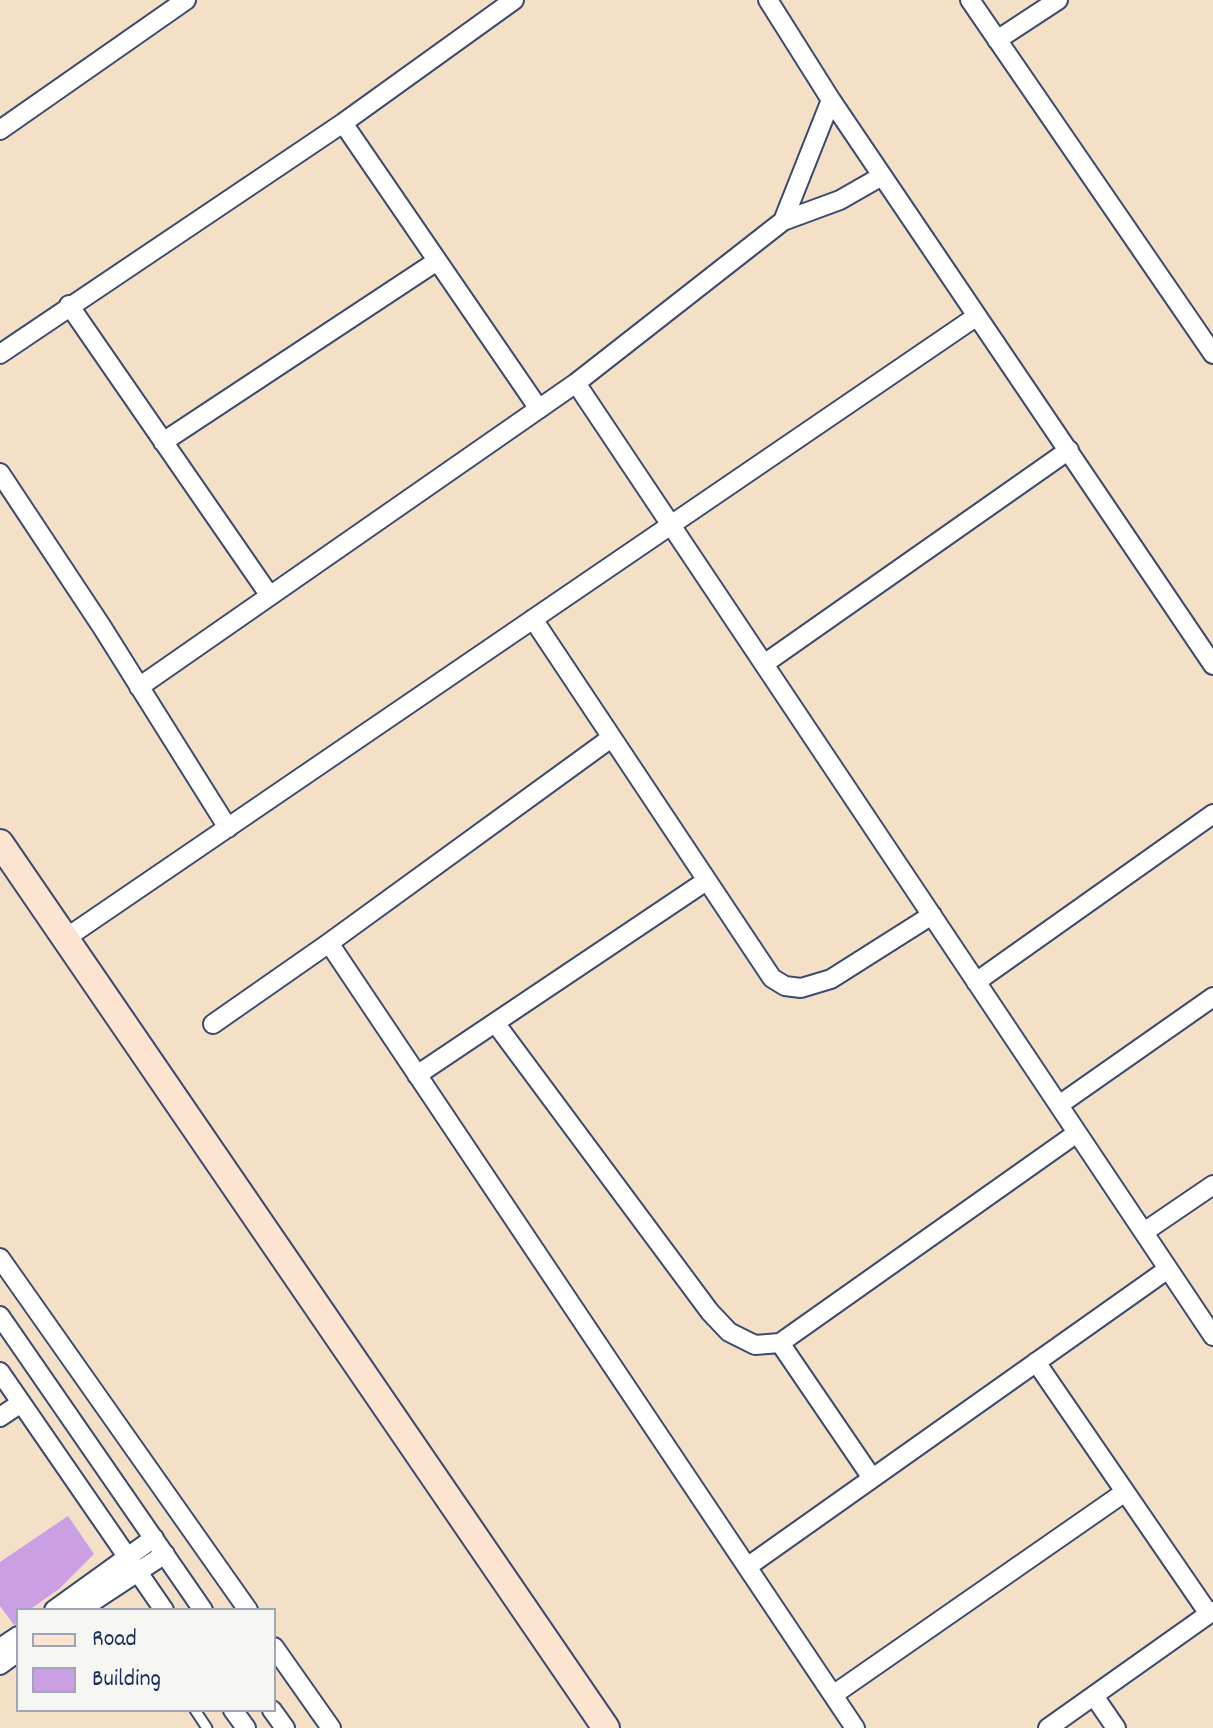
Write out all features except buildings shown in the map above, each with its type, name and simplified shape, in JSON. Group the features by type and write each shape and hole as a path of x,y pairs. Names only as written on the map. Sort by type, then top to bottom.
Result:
{"street":[{"path":"0,130 186,0"},
{"path":"0,354 343,123 514,0"},
{"path":"768,0 831,100 1213,665"},
{"path":"970,0 1213,354"},
{"path":"997,40 1058,0"},
{"path":"783,221 831,100"},
{"path":"343,123 539,409"},
{"path":"139,687 576,383 783,221 840,200 882,176"},
{"path":"163,442 437,261"},
{"path":"69,305 270,596"},
{"path":"66,938 977,316"},
{"path":"576,383 1213,1336"},
{"path":"764,664 1069,450"},
{"path":"0,473 228,828"},
{"path":"533,619 766,973 778,982 793,988 809,987 831,979 932,915"},
{"path":"213,1024 611,738"},
{"path":"976,982 1213,814"},
{"path":"0,843 606,1728"},
{"path":"417,1075 706,881"},
{"path":"329,943 855,1728"},
{"path":"1059,1105 1213,997"},
{"path":"496,1024 710,1312 729,1332 755,1345 780,1343 1077,1133"},
{"path":"1144,1232 1213,1185"},
{"path":"0,1258 247,1608"},
{"path":"747,1567 1168,1269"},
{"path":"0,1316 202,1608"},
{"path":"780,1343 872,1478"},
{"path":"1036,1362 1211,1612 1048,1728"},
{"path":"0,1372 163,1608"},
{"path":"0,1417 21,1403"},
{"path":"833,1695 1125,1492"},
{"path":"82,1608 132,1564 154,1538"},
{"path":"57,1608 132,1564 165,1554"},
{"path":"276,1650 331,1728"},
{"path":"1094,1696 1116,1728"}]}
